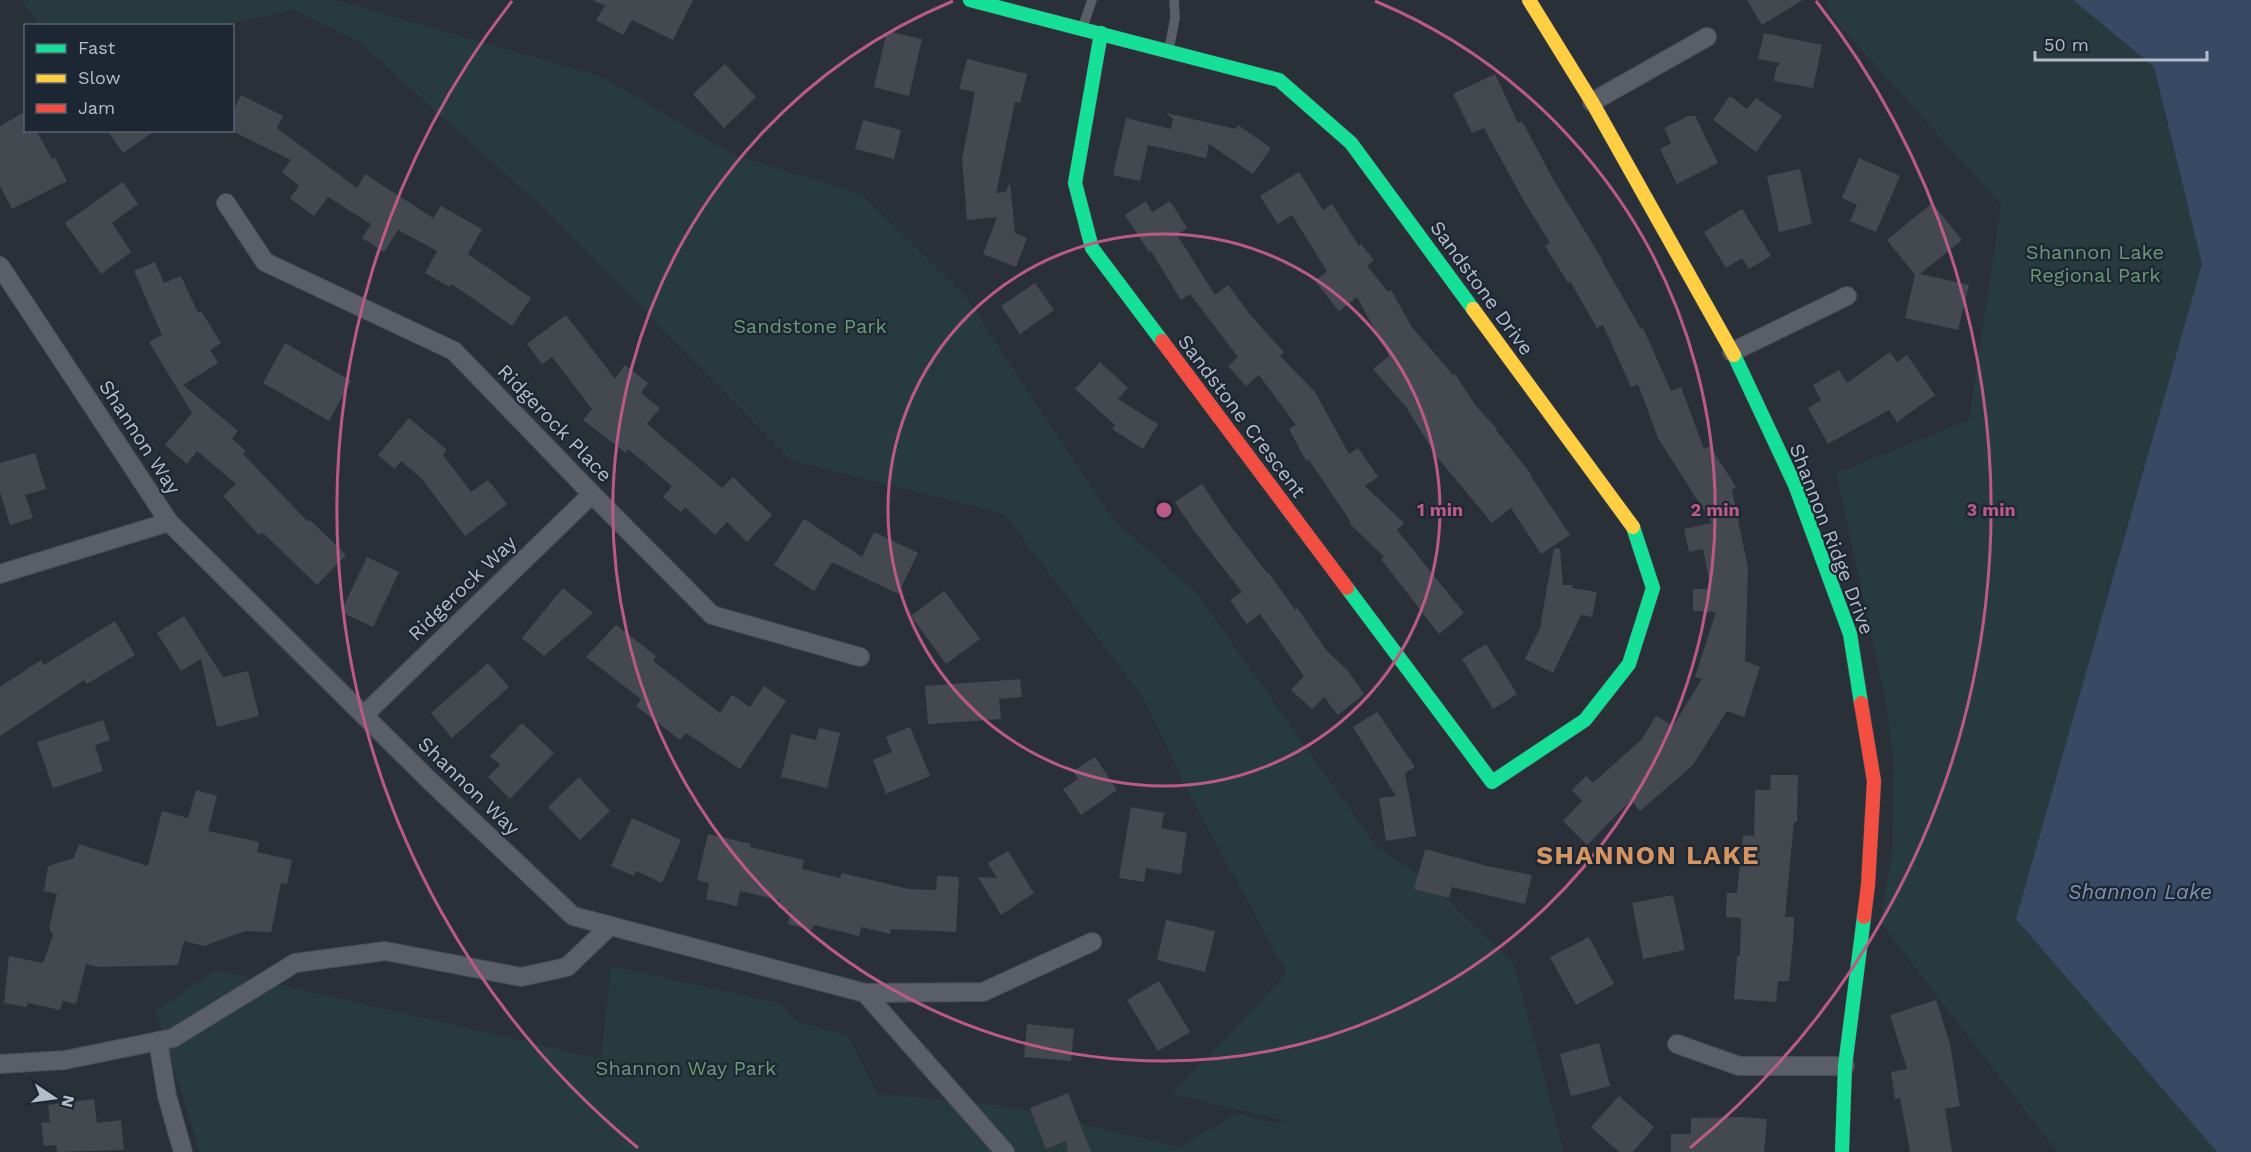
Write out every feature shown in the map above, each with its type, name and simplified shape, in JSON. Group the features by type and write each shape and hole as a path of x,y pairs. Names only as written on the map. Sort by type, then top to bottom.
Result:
{"street":[{"name":"Sandstone Drive","path":"970,0 1279,80 1351,143 1633,526 1653,588 1629,664 1585,720 1492,782"},
{"name":"Shannon Ridge Drive","path":"1529,0 1592,102 1732,352 1795,485 1850,634 1874,781 1868,885 1845,1066 1842,1152"},
{"name":"Sandstone Crescent","path":"1101,33 1075,183 1092,248 1492,782"},
{"path":"1592,102 1707,37"},
{"name":"Ridgerock Place","path":"226,203 265,262 454,351 592,495 712,615 860,657"},
{"name":"Shannon Way","path":"0,266 169,522 429,780 573,916 865,993 983,992 1092,942"},
{"path":"1732,352 1847,296"},
{"name":"Ridgerock Way","path":"364,715 592,495"},
{"path":"0,574 169,522"},
{"path":"0,1064 65,1060 173,1038 295,963 385,951 521,977 567,967 610,926"},
{"path":"865,993 1005,1152"},
{"path":"158,1041 167,1096 183,1152"},
{"path":"1677,1044 1739,1066 1845,1066"}],"lane":[{"path":"1082,29 1092,0"},
{"path":"1168,51 1175,18 1174,0"}],"green space":[{"path":"22,0 336,0 602,77 734,155 861,194 965,296 1114,521 1195,591 1376,846 1427,880 1514,964 1564,1152 200,1152 156,1011 216,970 601,1059 611,966 779,1003 797,1021 848,1036 878,1094 1005,1106 1180,1147 1237,1113 1278,1124 1287,1121 1172,1094 1287,973 1190,796 1144,699 1004,514 792,461 541,206 358,41 292,10 225,24 38,24"},
{"name":"Shannon Lake Regional Park","path":"1825,0 2073,0 2154,67 2202,264 2016,919 2217,1152 2057,1152 1880,922 1892,855 1894,767 1886,702 1836,473 1969,420 2001,205 1833,18"}],"water":[{"name":"Shannon Lake","path":"2073,0 2251,0 2251,1152 2217,1152 2016,919 2202,264 2154,67"}],"building":[{"path":"593,0 693,0 673,40 632,20 623,35 596,20 605,6"},
{"path":"1747,0 1803,0 1762,25"},
{"path":"887,31 922,39 909,96 874,87"},
{"path":"1764,33 1822,45 1813,88 1774,81 1776,68 1780,63 1758,59"},
{"path":"967,59 1027,74 1020,103 1015,102 996,193 1006,192 1010,182 1015,233 1027,238 1016,267 983,254 997,217 967,220 962,159 975,92 959,89"},
{"path":"725,64 756,97 724,128 693,94"},
{"path":"1495,74 1518,123 1522,121 1553,179 1641,329 1643,328 1671,391 1681,387 1704,449 1710,446 1736,487 1732,490 1748,568 1745,661 1760,667 1744,717 1727,711 1693,765 1640,811 1631,800 1587,845 1563,821 1582,801 1572,790 1586,776 1593,783 1642,739 1656,716 1673,726 1702,679 1695,677 1716,612 1693,611 1693,589 1711,589 1703,549 1689,552 1684,529 1712,523 1658,438 1638,384 1631,387 1603,325 1597,328 1570,281 1568,283 1545,246 1550,243 1484,128 1472,133 1453,94"},
{"path":"241,95 283,116 277,128 357,188 365,174 433,218 441,206 482,229 468,254 531,298 512,326 452,284 450,287 425,273 437,251 398,230 384,252 362,238 371,224 328,197 314,216 290,198 299,186 282,172 291,160 234,132 234,109"},
{"path":"1730,96 1747,109 1756,98 1782,116 1756,152 1713,120"},
{"path":"24,112 24,132 37,132 67,181 12,209 0,186 0,126"},
{"path":"1166,113 1236,129 1238,125 1271,148 1253,174 1209,144 1206,158 1148,145 1140,181 1113,175 1126,118 1171,129 1173,119"},
{"path":"1688,116 1695,116 1718,163 1677,184 1660,149 1671,143 1664,128"},
{"path":"863,120 901,130 894,159 855,149"},
{"path":"108,132 153,132 123,153"},
{"path":"1859,158 1900,176 1876,232 1850,221 1857,205 1842,198"},
{"path":"1800,169 1812,224 1779,232 1767,176"},
{"path":"1299,172 1323,210 1332,204 1359,246 1361,244 1374,260 1367,266 1388,292 1391,290 1411,326 1453,375 1455,374 1476,406 1497,429 1531,474 1570,535 1541,554 1511,508 1492,523 1437,457 1406,407 1373,369 1389,356 1357,297 1339,311 1315,281 1327,271 1292,215 1278,224 1260,196"},
{"path":"123,182 138,204 112,223 131,252 101,274 65,223"},
{"path":"1146,201 1152,212 1170,201 1187,228 1177,235 1215,295 1228,285 1252,317 1284,352 1280,356 1315,392 1349,454 1358,448 1378,477 1365,486 1404,523 1397,530 1464,613 1439,634 1381,559 1384,557 1349,523 1351,522 1309,460 1306,461 1289,429 1296,425 1259,375 1246,386 1228,366 1238,357 1190,294 1181,300 1151,251 1149,252 1125,215"},
{"path":"1932,203 1962,240 1920,274 1969,285 1958,330 1905,318 1915,275 1887,240"},
{"path":"1742,209 1771,256 1749,269 1742,258 1726,268 1704,232"},
{"path":"155,262 164,283 181,276 198,313 201,311 221,343 210,350 218,363 183,385 238,431 232,439 246,451 243,454 308,522 310,520 346,555 317,585 262,532 259,535 223,496 236,484 197,451 187,464 165,445 192,413 149,342 162,335 134,271"},
{"path":"1035,283 1054,310 1020,334 1001,306"},
{"path":"566,315 615,379 625,365 648,383 641,393 660,408 647,424 722,488 733,477 772,515 747,542 727,522 715,535 685,507 681,512 663,497 672,486 628,449 626,453 583,420 592,409 552,357 542,364 527,344"},
{"path":"285,343 351,381 329,421 263,383"},
{"path":"1890,352 1897,362 1907,355 1935,395 1897,422 1889,410 1828,444 1808,408 1821,400 1813,385 1839,370 1847,383"},
{"path":"1100,362 1128,388 1118,399 1158,424 1143,449 1112,429 1115,425 1075,389"},
{"path":"409,418 447,450 443,455 471,492 488,480 507,504 465,536 422,479 401,461 395,469 378,455"},
{"path":"35,453 46,489 25,495 33,518 10,525 0,492 0,463"},
{"path":"1202,484 1229,524 1269,573 1295,610 1297,608 1327,651 1348,671 1364,694 1338,715 1324,697 1312,709 1291,690 1304,676 1260,614 1247,624 1230,600 1242,592 1195,532 1175,502"},
{"path":"804,519 862,557 874,532 918,553 898,594 832,562 814,591 774,565"},
{"path":"1554,548 1560,549 1563,585 1573,585 1572,588 1597,592 1592,617 1581,615 1553,673 1525,659 1540,628"},
{"path":"367,557 399,572 373,627 341,612"},
{"path":"563,588 593,613 544,656 522,638"},
{"path":"944,591 980,639 946,664 911,616"},
{"path":"184,616 223,677 248,671 259,716 217,727 201,659 181,671 157,633"},
{"path":"115,621 135,655 87,684 84,680 0,736 0,687 41,660 44,665"},
{"path":"616,625 656,656 653,661 720,713 732,695 750,707 764,686 786,701 740,769 686,733 680,740 636,706 641,699 586,657"},
{"path":"1486,644 1517,694 1493,709 1462,659"},
{"path":"488,663 509,687 452,738 431,713"},
{"path":"1020,679 1022,697 999,699 1001,719 928,724 925,686"},
{"path":"1377,712 1415,767 1405,773 1416,836 1386,841 1379,798 1396,796 1353,727"},
{"path":"103,720 110,740 95,745 103,771 53,788 37,742"},
{"path":"522,723 554,753 510,799 488,777 500,765 490,756"},
{"path":"910,727 930,776 886,794 873,760 892,752 886,737"},
{"path":"819,728 840,733 827,788 781,777 791,734 816,740"},
{"path":"1095,757 1117,790 1081,815 1063,789 1078,779 1073,771"},
{"path":"1771,775 1798,775 1797,822 1794,822 1785,917 1794,917 1793,941 1789,981 1778,981 1776,1002 1734,999 1737,956 1740,956 1741,918 1726,917 1727,893 1737,893 1743,835 1754,836 1755,790 1770,790"},
{"path":"579,777 610,811 580,840 548,807"},
{"path":"196,790 217,796 208,831 259,842 257,852 292,860 287,884 281,883 271,932 245,931 204,946 184,941 178,965 99,967 86,964 76,1004 63,1001 60,1010 28,1003 26,1007 4,1003 9,956 43,963 53,935 49,928 57,894 44,891 48,866 74,858 79,844 148,866 162,811 188,818"},
{"path":"1131,807 1164,813 1161,828 1187,833 1181,874 1146,868 1144,882 1119,878"},
{"path":"632,818 681,840 662,883 636,871 634,876 611,866"},
{"path":"708,834 804,860 802,869 840,878 842,873 909,889 936,890 937,876 959,877 956,932 891,929 890,934 861,927 859,936 814,925 812,930 788,924 791,911 778,908 780,900 740,891 737,906 706,899 709,883 697,880"},
{"path":"1425,849 1487,866 1532,875 1525,904 1452,887 1449,898 1414,889"},
{"path":"1008,851 1034,893 1001,915 978,877 997,878 988,863"},
{"path":"1673,895 1685,950 1643,959 1632,903"},
{"path":"1166,920 1215,931 1205,972 1157,960"},
{"path":"1589,937 1614,984 1576,1005 1550,957"},
{"path":"1159,981 1190,1032 1158,1051 1127,1000"},
{"path":"1936,1000 1950,1044 1960,1106 1945,1109 1952,1152 1910,1152 1900,1098 1895,1099 1891,1072 1907,1069 1890,1015"},
{"path":"1027,1024 1074,1029 1071,1061 1024,1057"},
{"path":"1599,1043 1610,1086 1571,1096 1560,1054"},
{"path":"1068,1093 1091,1152 1068,1152 1066,1141 1046,1149 1030,1108"},
{"path":"1619,1096 1654,1127 1633,1152 1619,1152 1591,1127"},
{"path":"94,1099 97,1123 121,1120 124,1150 57,1152 56,1145 44,1146 41,1123 50,1122 48,1105"},
{"path":"1691,1118 1767,1119 1764,1152 1671,1152 1671,1134 1691,1134"}],"traffic: fast":[{"path":"970,0 1279,80 1351,143 1473,309"},
{"path":"1101,33 1075,183 1092,248 1162,341"},
{"path":"1734,355 1795,485 1850,634 1861,703"},
{"path":"1347,588 1492,782 1585,720 1629,664 1653,588 1633,527"},
{"path":"1842,1152 1845,1066 1864,917"}],"traffic: slow":[{"path":"1529,0 1592,102 1734,355"},
{"path":"1473,309 1633,527"}],"traffic: jam":[{"path":"1162,341 1347,588"},
{"path":"1861,703 1874,781 1864,917"}],"district":[{"name":"SHANNON LAKE","path":"1648,855"}],"park label":[{"name":"Sandstone Park","path":"810,326"},
{"name":"Shannon Way Park","path":"686,1068"}]}
